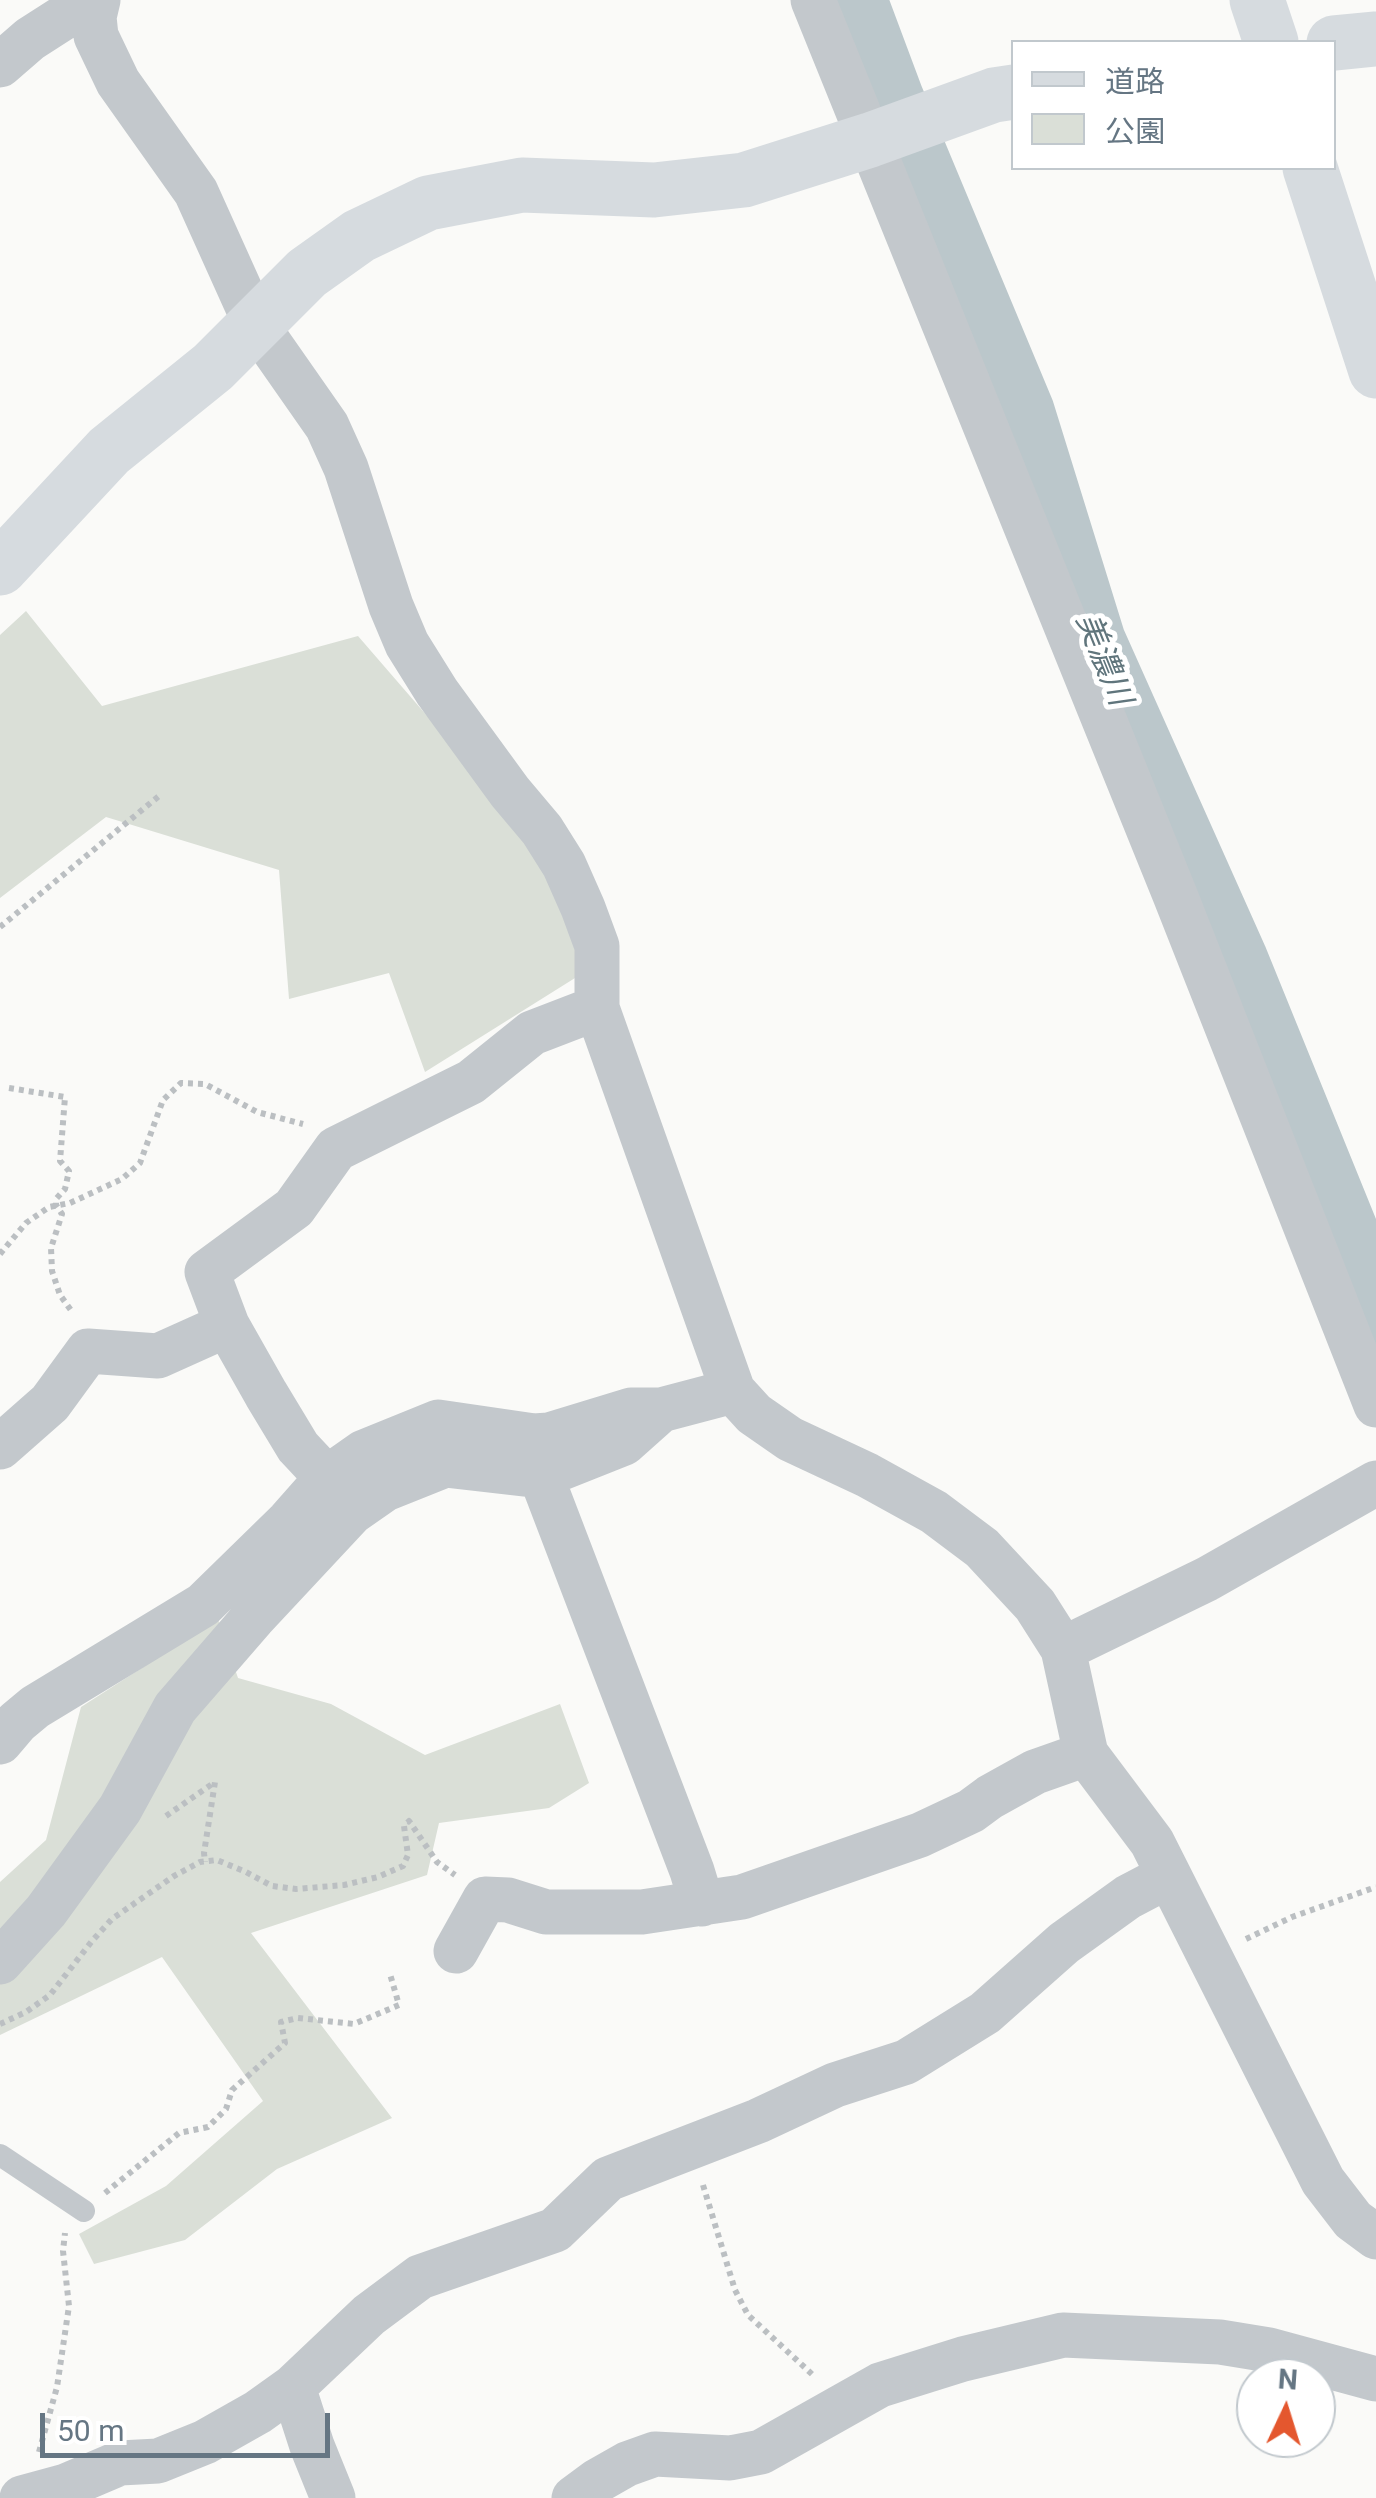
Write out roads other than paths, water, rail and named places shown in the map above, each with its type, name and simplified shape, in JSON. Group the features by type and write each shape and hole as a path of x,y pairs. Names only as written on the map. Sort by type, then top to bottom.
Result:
{"main road":[{"path":"1257,0 1269,40"},
{"path":"1336,43 1376,39"},
{"path":"0,568 109,450 213,367 307,273 359,236 428,203 522,185 654,190 744,180 1011,92"},
{"path":"1311,170 1360,297 1376,371"}],"street":[{"path":"0,36 41,0"},
{"path":"813,0 1175,895 1376,1405"},
{"path":"0,65 30,39 72,12 96,8 96,36 118,82 196,192 255,323 327,426 346,468 407,644 436,692 542,830 584,908 597,946 597,1008 733,1390 754,1414 790,1439 934,1512 982,1548 1036,1605 1063,1649 1086,1754 1152,1842 1323,2182 1352,2220 1376,2237"},
{"path":"327,1478 298,1447 227,1325 207,1272 294,1208 336,1148 471,1082 532,1034 597,1008"},
{"path":"0,1447 50,1403 88,1351 158,1356 227,1325"},
{"path":"0,1742 35,1707 203,1605 327,1478 364,1452 438,1422 549,1435 631,1410 661,1410 733,1390"},
{"path":"0,1962 46,1911 128,1794 175,1708 252,1618 352,1512 385,1489 445,1465 541,1476 624,1442 661,1410"},
{"path":"541,1476 702,1904"},
{"path":"1063,1649 1207,1579 1376,1483"},
{"path":"456,1951 485,1899 508,1900 546,1912 642,1912 742,1897 920,1836 1035,1772 1086,1754"},
{"path":"28,2483 66,2486 120,2463 158,2461 204,2442 293,2387 369,2315 420,2278 555,2230 608,2179 758,2121 835,2085 906,2062 985,2014 1064,1943 1128,1896 1168,1876"},
{"path":"574,2498 627,2464 655,2454 730,2458 761,2452 880,2385 963,2359 1063,2336 1220,2342 1270,2350 1376,2379"},
{"path":"293,2387 333,2498"}],"lane":[{"path":"0,2155 84,2211"}],"waterway":[{"name":"美濃川","path":"852,0 889,99 1020,413 1091,642 1233,960 1376,1312"}]}
